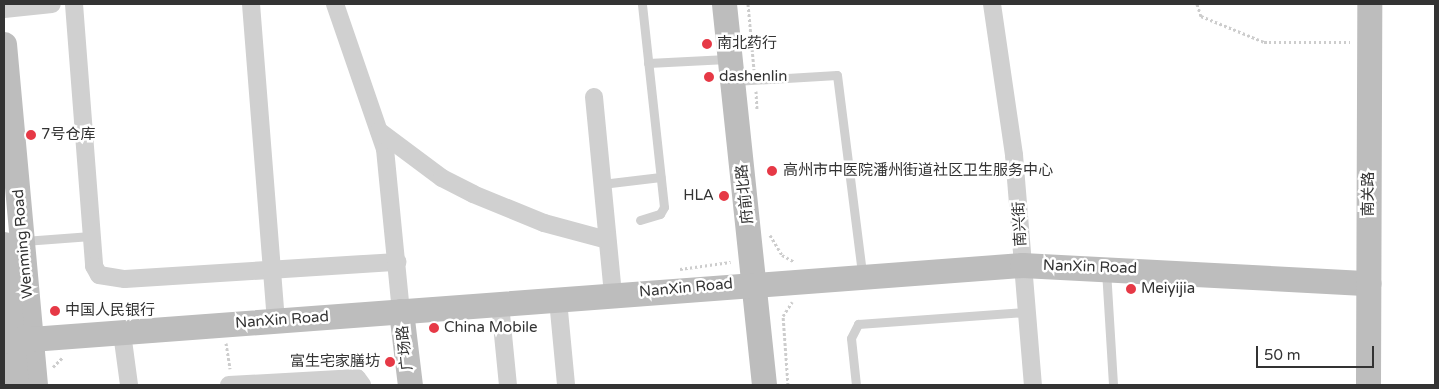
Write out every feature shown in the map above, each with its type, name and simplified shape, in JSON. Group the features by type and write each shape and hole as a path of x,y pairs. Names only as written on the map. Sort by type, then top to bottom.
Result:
{"street":[{"path":"4,9 52,4"},
{"path":"74,4 94,266 105,278 397,262"},
{"path":"251,4 276,320"},
{"path":"334,4 358,83 379,131 388,168 401,311"},
{"name":"府前北路","path":"724,4 739,73 754,283 764,385"},
{"name":"南兴街","path":"992,4 1014,155 1033,385"},
{"name":"南关路","path":"1368,385 1369,4"},
{"name":"Wenming Road","path":"4,44 13,242 16,385"},
{"path":"594,97 613,294"},
{"path":"379,131 442,178 473,194 544,223 607,240"},
{"name":"NanXin Road","path":"16,340 558,300 862,274 1022,265 1106,267 1369,283"},
{"path":"558,300 566,385"},
{"path":"500,304 508,385"},
{"name":"广场路","path":"401,311 410,385"},
{"path":"122,333 129,385"},
{"name":"Wenming Road","path":"16,340 36,385"},
{"path":"231,385 357,378 362,385"}],"lane":[{"path":"640,220 662,212 661,177 642,4"},
{"path":"648,63 739,73 837,75 862,274"},
{"path":"602,184 661,177"},
{"path":"13,242 91,236"},
{"path":"1106,267 1113,385"},
{"path":"856,385 851,333 858,324 1026,312"}],"path":[{"path":"748,4 739,73 758,118"},
{"path":"1197,4 1201,16 1264,42 1368,42"},
{"path":"768,224 778,250 788,260 798,262"},
{"path":"224,324 231,385"}],"place":[{"name":"南北药行","path":"707,44"},
{"name":"dashenlin","path":"709,77"},
{"name":"7号仓库","path":"31,135"},
{"name":"高州市中医院潘州街道社区卫生服务中心","path":"772,171"},
{"name":"HLA","path":"724,196"},
{"name":"Meiyijia","path":"1131,289"},
{"name":"中国人民银行","path":"55,311"},
{"name":"China Mobile","path":"434,328"},
{"name":"富生宅家膳坊","path":"390,362"}]}
